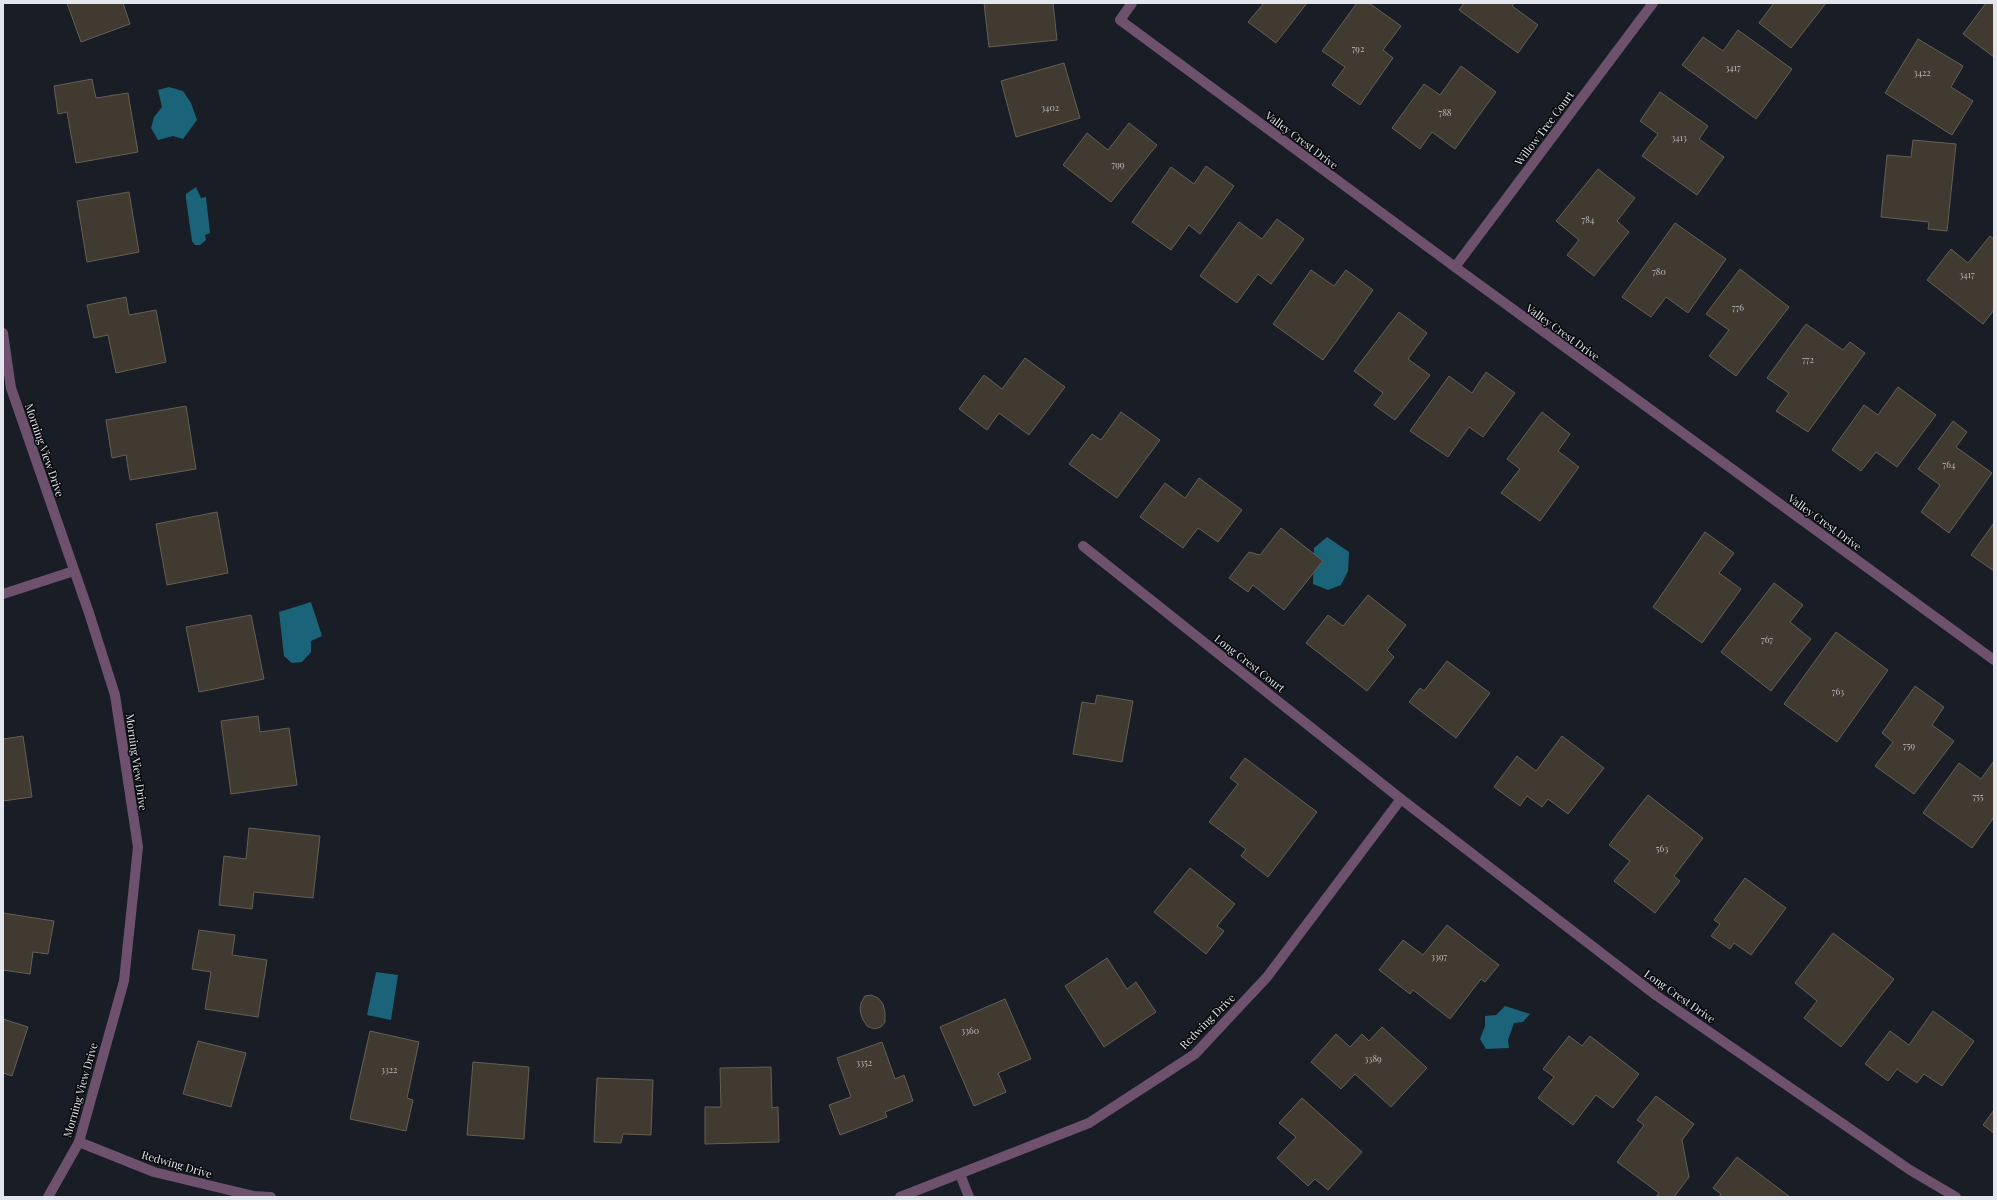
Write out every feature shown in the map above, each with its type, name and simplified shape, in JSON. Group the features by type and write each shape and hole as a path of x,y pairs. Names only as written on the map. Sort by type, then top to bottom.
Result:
{"street":[{"name":"Valley Crest Drive","path":"1132,3 1120,20 1454,268 1994,660"},
{"name":"Willow Tree Court","path":"1454,268 1652,3"},
{"name":"Morning View Drive","path":"3,333 11,388 115,695 138,847 124,981 79,1142 48,1197"},
{"name":"Long Crest Court","path":"1083,546 1401,799"},
{"path":"3,594 74,571"},
{"name":"Redwing Drive","path":"900,1197 1089,1123 1195,1054 1267,977 1401,799"},
{"name":"Long Crest Drive","path":"1401,799 1656,996 1910,1170 1956,1197"},
{"name":"Redwing Drive","path":"79,1142 154,1172 254,1196 271,1197"},
{"path":"960,1174 969,1197"}],"water":[{"path":"169,87 183,91 191,103 197,120 183,139 173,136 158,140 151,128 154,117 162,107 158,90"},
{"path":"196,187 201,198 206,197 210,233 205,235 206,240 200,245 195,245 192,241 186,199 186,194"},
{"path":"1327,537 1349,552 1348,571 1341,585 1328,590 1313,584 1314,548"},
{"path":"311,602 322,636 311,641 311,652 302,662 292,663 284,656 279,612"},
{"path":"376,972 398,975 391,1020 367,1015"},
{"path":"1505,1006 1530,1014 1523,1022 1514,1023 1508,1040 1509,1048 1486,1049 1480,1039 1485,1026 1485,1016 1496,1015"}],"building":[{"path":"67,3 123,3 130,24 81,42"},
{"path":"984,3 1053,3 1057,40 989,47"},
{"path":"1264,3 1307,3 1276,43 1248,22"},
{"path":"1357,3 1369,3 1401,26 1383,50 1393,58 1360,105 1332,85 1345,67 1322,51"},
{"path":"1464,3 1514,3 1512,6 1538,25 1518,53 1459,10"},
{"path":"1774,3 1826,3 1791,48 1759,23"},
{"path":"1986,3 1994,3 1994,57 1963,34"},
{"path":"1738,30 1792,69 1756,119 1682,65 1703,37 1723,51"},
{"path":"1918,39 1963,66 1951,87 1973,101 1952,135 1885,93"},
{"path":"1064,63 1080,118 1016,137 1001,81"},
{"path":"1461,66 1496,92 1455,149 1432,132 1420,149 1392,128 1424,84 1440,95"},
{"path":"92,79 96,98 128,93 138,152 76,163 67,112 58,114 54,86"},
{"path":"1660,92 1708,126 1699,139 1724,157 1697,195 1642,156 1658,134 1640,121"},
{"path":"1129,123 1157,145 1111,202 1063,165 1087,133 1108,150"},
{"path":"1913,140 1956,144 1947,231 1928,229 1929,222 1881,217 1887,155 1911,157"},
{"path":"1206,166 1234,186 1200,234 1189,225 1171,250 1132,222 1171,167 1194,184"},
{"path":"1598,169 1635,198 1617,221 1629,232 1594,276 1567,255 1579,240 1556,221"},
{"path":"129,192 139,252 87,262 77,201"},
{"path":"1277,219 1304,239 1271,284 1258,274 1237,303 1200,276 1239,222 1262,239"},
{"path":"1675,223 1726,259 1688,313 1666,297 1651,317 1622,297"},
{"path":"1990,236 1994,239 1994,310 1983,324 1927,280 1951,249 1968,263"},
{"path":"1740,269 1789,307 1736,376 1709,356 1729,330 1706,314"},
{"path":"1311,270 1334,286 1346,270 1373,290 1323,360 1273,324"},
{"path":"126,297 129,315 156,310 166,362 116,373 108,335 94,338 87,305"},
{"path":"1399,312 1427,333 1408,359 1430,375 1395,420 1374,405 1383,393 1354,371"},
{"path":"1806,324 1843,350 1850,342 1865,353 1808,432 1776,411 1789,393 1767,378"},
{"path":"1025,358 1065,387 1029,435 999,413 987,430 959,409 984,375 1002,389"},
{"path":"1486,372 1515,393 1483,437 1469,427 1448,457 1410,431 1449,376 1472,393"},
{"path":"1898,387 1936,415 1897,467 1876,452 1861,471 1832,450 1864,405 1878,415"},
{"path":"186,406 196,469 130,480 126,455 112,458 106,420"},
{"path":"1121,412 1160,440 1117,498 1069,464 1092,434 1101,440"},
{"path":"1542,412 1570,434 1558,451 1579,467 1540,521 1501,493 1520,469 1507,459"},
{"path":"1953,421 1967,432 1956,447 1992,473 1949,533 1921,512 1940,485 1918,469"},
{"path":"1199,478 1242,510 1218,542 1198,528 1183,548 1140,517 1165,483 1185,498"},
{"path":"217,512 228,573 167,585 156,524"},
{"path":"1994,523 1994,571 1971,555"},
{"path":"1281,528 1323,561 1284,610 1253,585 1248,592 1229,578 1249,552 1260,555"},
{"path":"1705,532 1734,553 1719,573 1741,589 1702,643 1653,607"},
{"path":"1774,583 1803,605 1790,622 1811,639 1771,691 1721,652"},
{"path":"1368,595 1406,625 1387,650 1394,657 1367,691 1306,643 1328,615 1343,626"},
{"path":"251,615 264,679 199,692 186,627"},
{"path":"1836,632 1888,670 1837,742 1784,704"},
{"path":"1447,661 1490,693 1456,738 1409,702 1420,688 1424,691"},
{"path":"1915,686 1944,707 1932,725 1954,741 1914,794 1875,766 1893,742 1882,733"},
{"path":"1097,695 1133,701 1122,762 1073,754 1082,702 1095,704"},
{"path":"258,716 260,732 289,728 297,785 231,794 221,721"},
{"path":"23,736 32,797 3,801 3,739"},
{"path":"1562,736 1604,768 1568,814 1548,799 1542,807 1527,796 1520,806 1494,787 1517,756 1536,771"},
{"path":"1245,758 1317,812 1268,877 1241,856 1246,849 1209,822 1238,784 1230,778"},
{"path":"1994,761 1994,817 1972,848 1923,813 1959,763 1981,779"},
{"path":"1648,795 1703,838 1674,876 1680,881 1655,913 1614,881 1630,861 1609,845"},
{"path":"249,828 320,836 313,898 254,892 252,909 219,905 224,856 246,859"},
{"path":"1190,868 1235,904 1217,926 1224,931 1206,954 1154,912"},
{"path":"1745,878 1786,908 1751,955 1734,943 1730,949 1711,936 1720,924 1714,920"},
{"path":"3,913 54,921 48,954 33,952 30,974 3,970"},
{"path":"1447,925 1499,965 1485,982 1481,979 1450,1019 1413,990 1410,994 1379,970 1403,940 1423,955"},
{"path":"199,930 235,935 232,955 267,960 258,1017 205,1009 211,972 192,969"},
{"path":"1833,933 1894,979 1841,1047 1804,1018 1817,1001 1795,983"},
{"path":"1107,958 1127,989 1136,982 1156,1012 1104,1047 1065,986"},
{"path":"871,995 878,998 883,1004 885,1013 885,1022 881,1027 874,1029 867,1026 862,1018 860,1010 861,1003 865,996"},
{"path":"1005,999 1031,1059 998,1073 1006,1092 974,1106 940,1027"},
{"path":"1933,1011 1974,1041 1942,1086 1924,1074 1917,1083 1897,1069 1888,1081 1865,1064 1890,1031 1909,1045"},
{"path":"3,1019 28,1027 12,1076 3,1073"},
{"path":"1382,1027 1427,1068 1391,1107 1355,1074 1341,1089 1311,1062 1336,1034 1350,1047 1362,1034 1369,1041"},
{"path":"370,1031 419,1042 407,1098 413,1100 406,1131 350,1119"},
{"path":"1569,1036 1582,1046 1590,1036 1639,1074 1613,1108 1596,1095 1573,1125 1538,1098 1554,1077 1543,1069"},
{"path":"198,1041 246,1053 231,1107 183,1094"},
{"path":"882,1042 895,1079 904,1075 913,1101 885,1112 887,1117 840,1135 829,1105 851,1097 837,1058"},
{"path":"473,1062 529,1067 524,1139 467,1135"},
{"path":"771,1067 772,1108 778,1107 779,1142 705,1144 705,1107 721,1107 720,1068"},
{"path":"597,1078 653,1080 651,1135 623,1134 621,1143 594,1142"},
{"path":"1656,1096 1694,1124 1682,1140 1689,1177 1674,1197 1656,1197 1659,1193 1617,1162 1644,1125 1637,1120"},
{"path":"1302,1098 1362,1152 1328,1190 1315,1179 1308,1186 1277,1158 1296,1137 1279,1123"},
{"path":"1994,1110 1994,1133 1983,1125"},
{"path":"1737,1157 1790,1197 1719,1197 1721,1194 1713,1188"}]}
